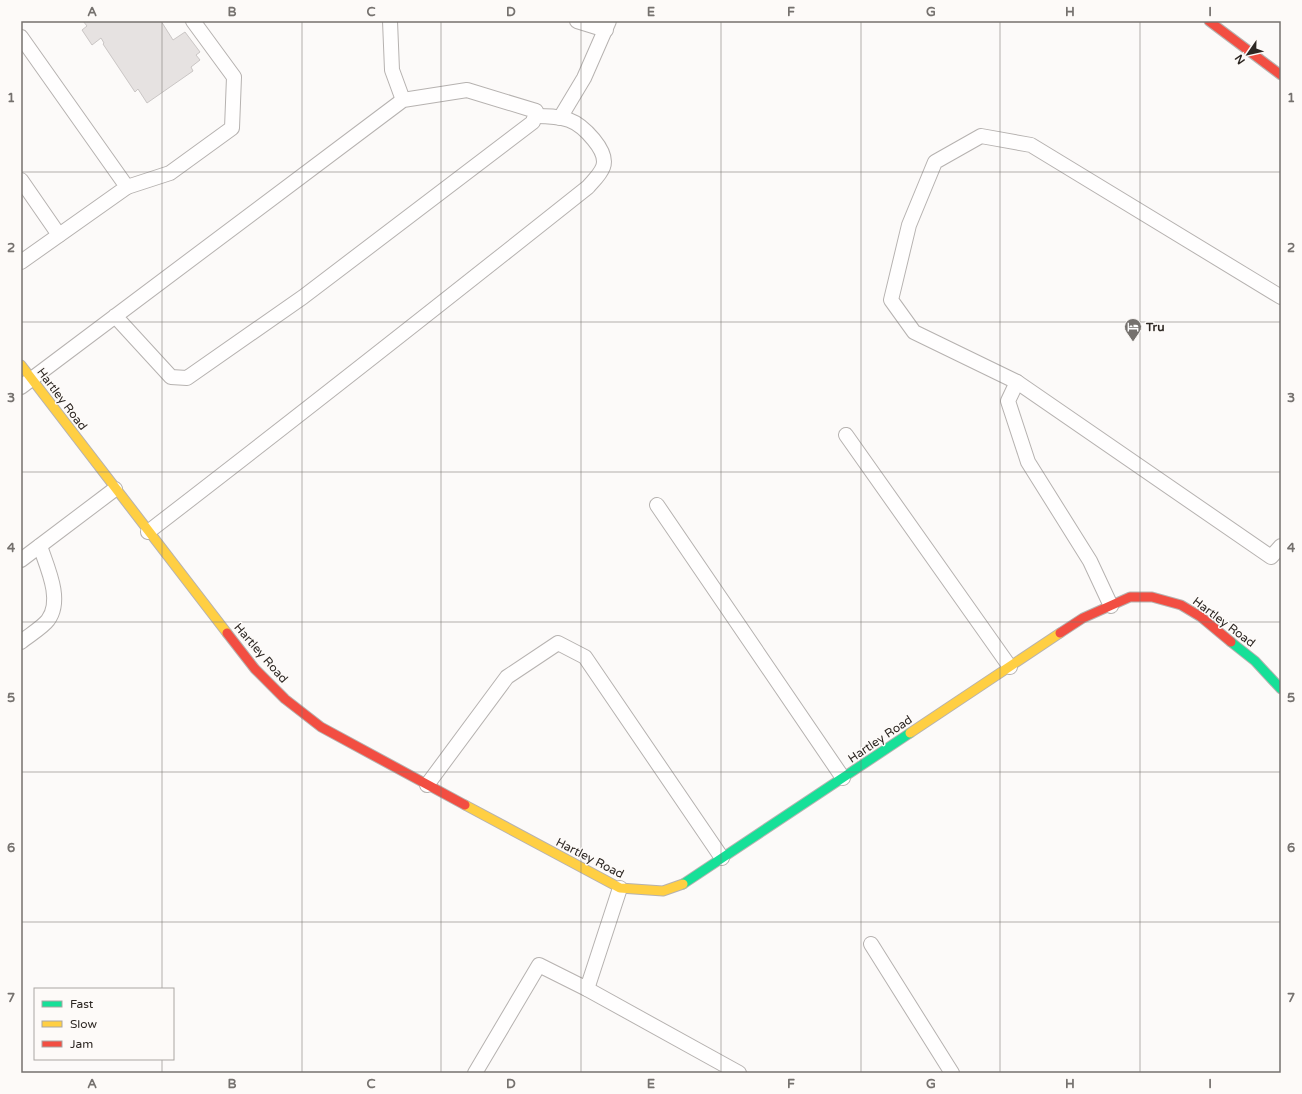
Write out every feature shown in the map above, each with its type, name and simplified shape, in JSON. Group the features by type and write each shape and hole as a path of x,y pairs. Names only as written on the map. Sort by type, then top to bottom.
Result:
{"main road":[{"path":"1210,21 1281,75"},
{"name":"Hartley Road","path":"21,366 26,383 115,489 255,669 284,699 321,727 620,888 662,890 684,884 1083,618 1130,597 1152,597 1181,605 1201,617 1255,661 1281,689"}],"lane":[{"path":"21,262 127,187 170,174 232,128 234,77 193,21"},
{"path":"390,21 392,70 403,100"},
{"path":"560,118 584,78 607,25 577,21"},
{"path":"21,37 127,187"},
{"path":"26,383 115,316 403,100 467,90 536,111 533,122 303,297 187,378 171,377 115,316"},
{"path":"148,532 261,445 588,187 603,166 602,152 587,132 570,120 551,116 535,116"},
{"path":"1281,297 1031,145 980,136 936,162 909,225 891,300 914,332 1017,382 1271,557 1281,546"},
{"path":"21,180 59,235"},
{"path":"1017,382 1008,401 1028,462 1090,560 1111,606"},
{"path":"846,435 1010,667"},
{"path":"21,560 115,489"},
{"path":"658,505 843,778"},
{"path":"21,642 48,620 55,604 51,579 40,546"},
{"path":"427,785 507,677 558,643 586,657 722,858"},
{"path":"588,989 620,888"},
{"path":"871,944 952,1073"},
{"path":"475,1073 539,965 588,989 739,1073"}],"building":[{"path":"83,21 161,21 173,40 185,32 200,52 196,55 200,60 191,67 193,71 147,103 138,89 135,92 103,44 104,43 101,38 92,45 82,30 87,26"}],"traffic: fast":[{"path":"1231,642 1255,661 1281,689"},
{"path":"683,884 910,733"}],"traffic: slow":[{"path":"21,365 227,633"},
{"path":"910,733 1060,633"},
{"path":"465,805 620,888 663,891 683,884"}],"traffic: jam":[{"path":"1209,21 1281,75"},
{"path":"1060,633 1083,618 1130,597 1152,597 1181,605 1201,617 1231,642"},
{"path":"227,633 255,669 285,699 321,727 465,805"}],"place":[{"name":"Tru","path":"1133,342"}]}
